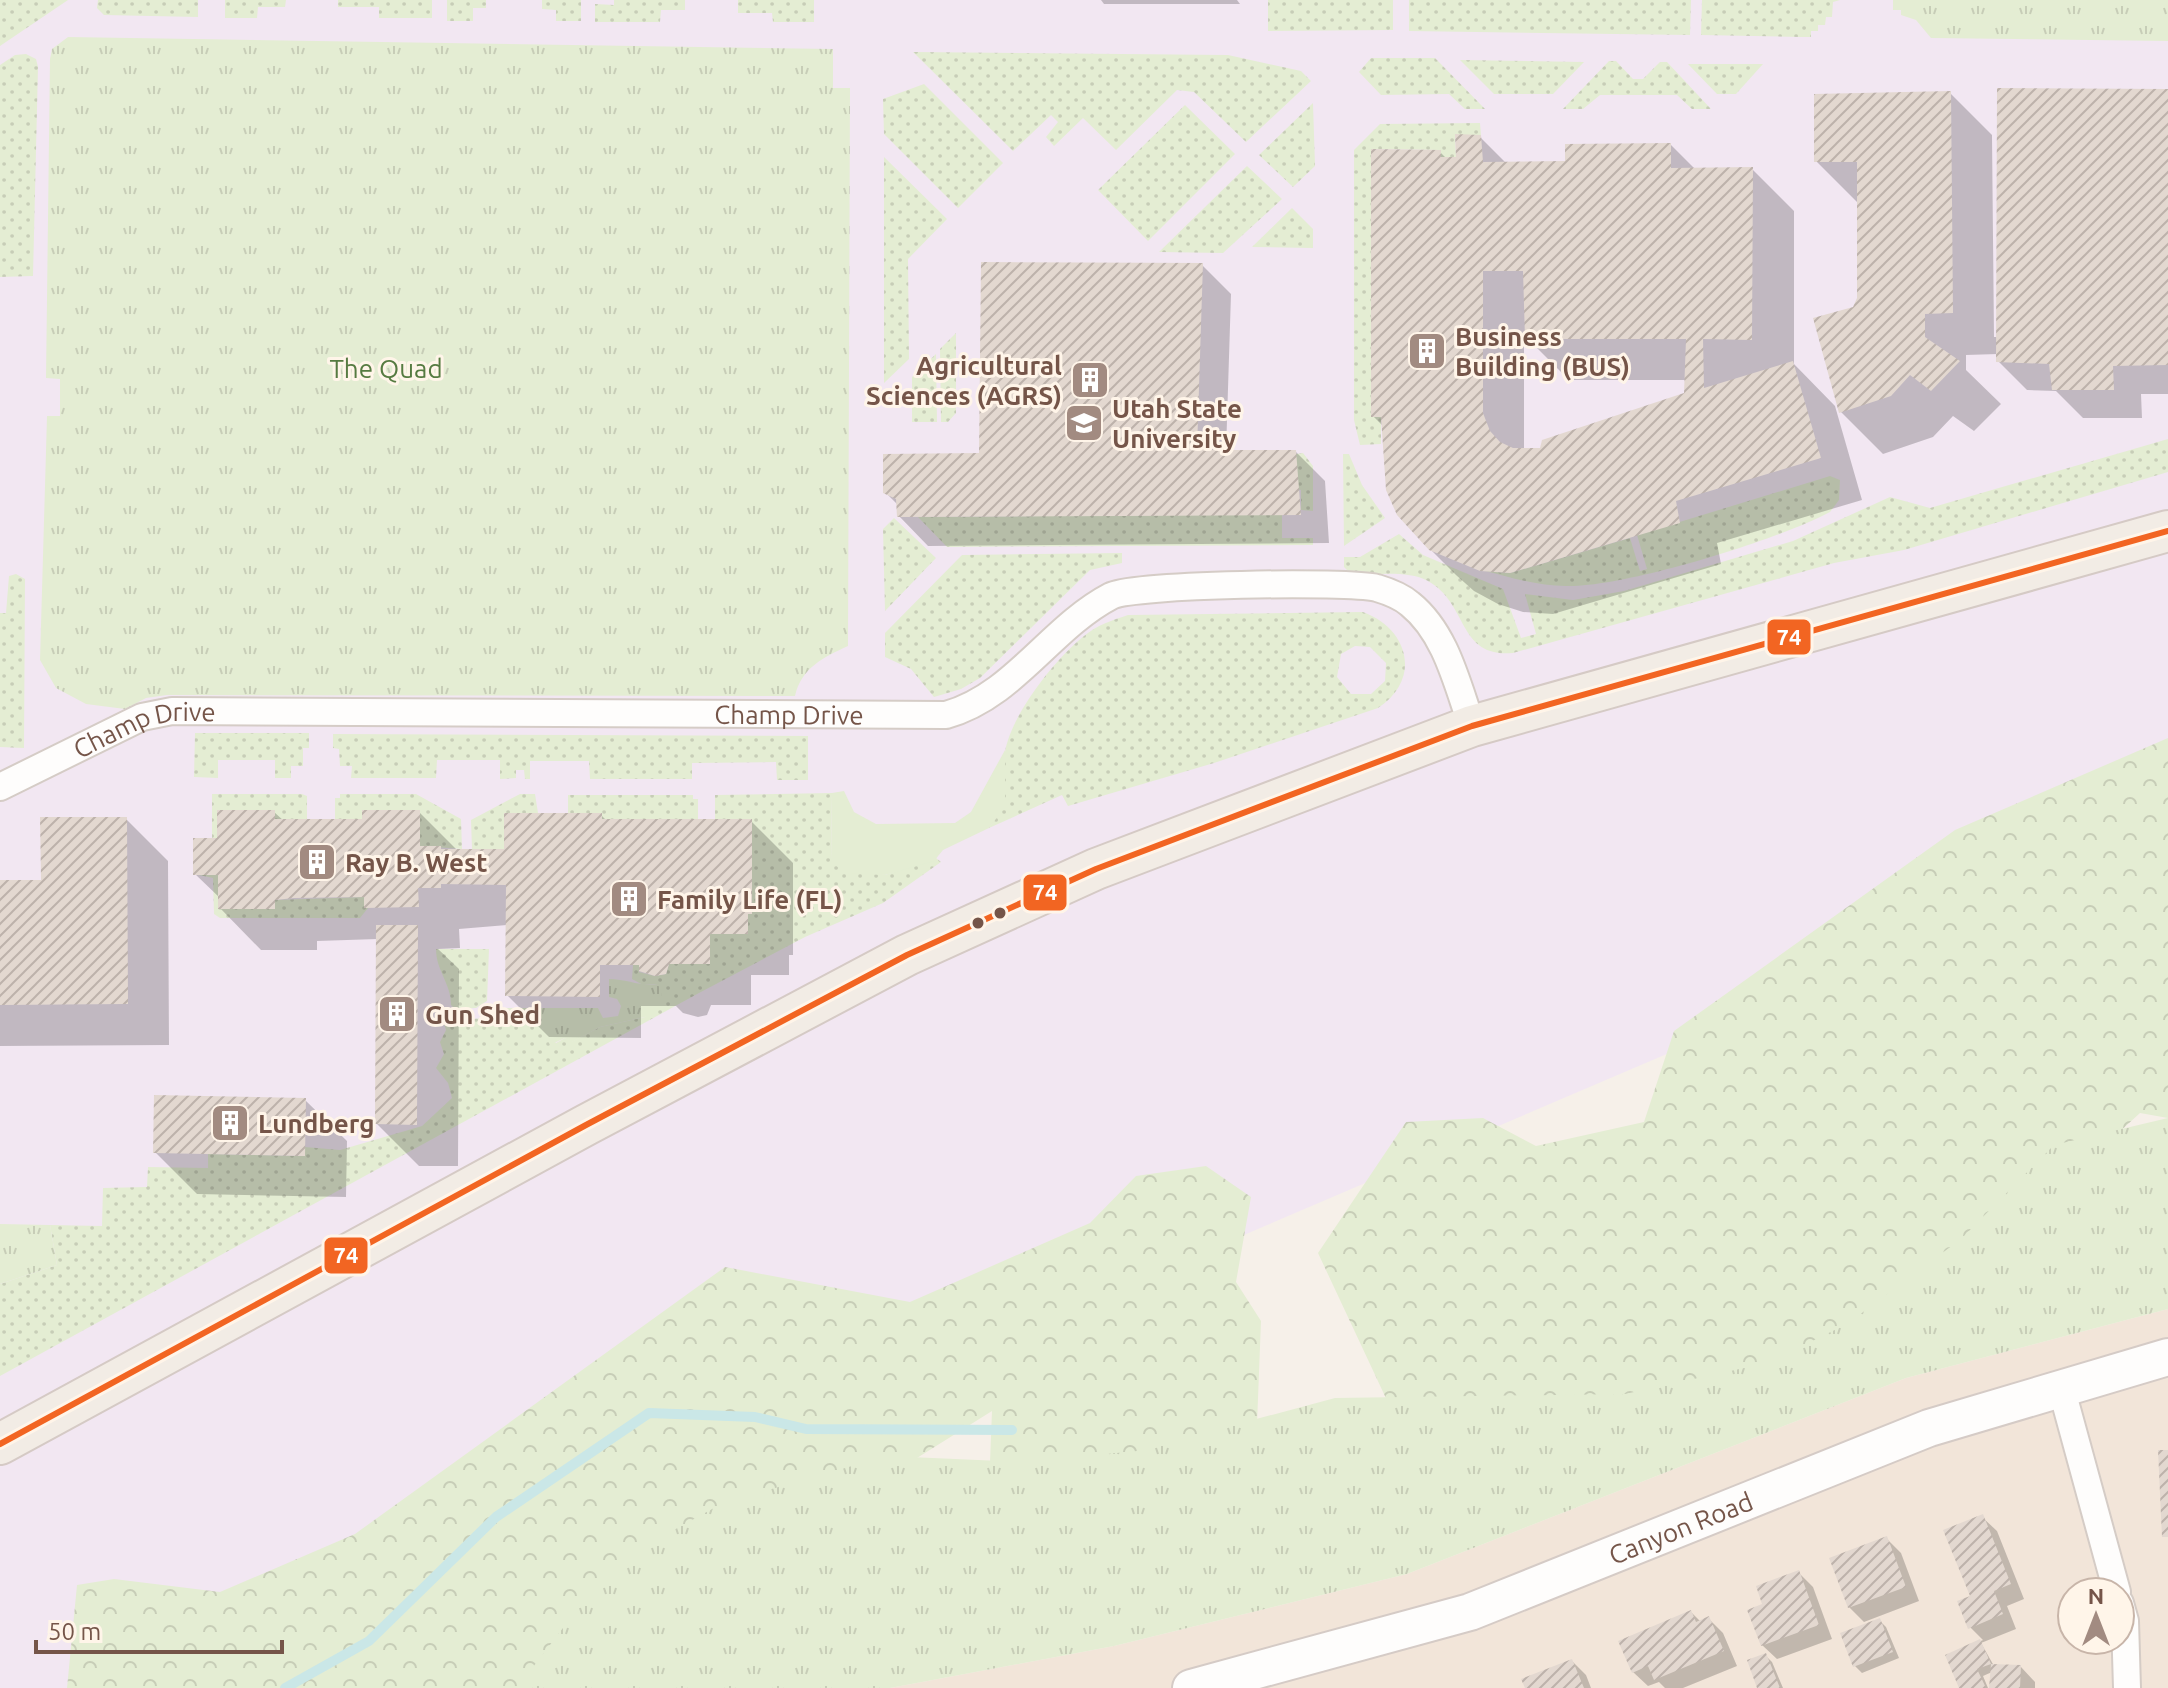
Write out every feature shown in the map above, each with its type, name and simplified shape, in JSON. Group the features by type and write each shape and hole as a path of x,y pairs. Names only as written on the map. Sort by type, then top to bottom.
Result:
{"main road":[{"path":"0,1444 586,1125 907,955 1096,869 1472,726 2168,531"}],"street":[{"name":"Champ Drive","path":"0,787 142,717 172,711 946,715 973,708 992,696 1065,627 1114,594 1157,587 1375,587 1406,601 1425,618 1445,652 1472,726"},
{"name":"Canyon Road","path":"1191,1688 1470,1612 1929,1428 2168,1357"},
{"path":"2061,1387 2113,1576"},
{"path":"2126,1656 2127,1688"}],"shaded area":[{"name":"Utah State University","path":"0,0 2168,0 2168,847 2153,846 185,1688 0,1688"},
{"path":"2168,1309 2168,1688 890,1688 1114,1646 1407,1574 1906,1378"}],"green space":[{"path":"0,0 68,0 0,46"},
{"path":"98,0 198,0 198,17 104,15 97,8"},
{"path":"225,0 286,0 285,7 258,7 257,18 225,18"},
{"path":"338,0 432,0 432,18 379,18 379,7 338,7"},
{"path":"447,0 486,0 486,8 473,8 473,21 447,21"},
{"path":"542,0 581,0 581,21 556,21 556,10 542,9"},
{"path":"614,0 685,0 685,10 661,10 660,22 595,22 595,4 614,5"},
{"path":"738,0 814,0 814,22 773,22 772,13 738,13"},
{"path":"1268,0 1393,0 1393,30 1268,31"},
{"path":"1409,0 1691,0 1690,35 1409,31"},
{"path":"1702,0 1840,0 1833,2 1832,17 1826,17 1825,25 1818,25 1818,31 1811,31 1811,37 1800,37 1701,35"},
{"path":"1893,0 2168,0 2168,41 1931,38 1916,20 1901,15 1901,10 1893,10"},
{"name":"The Quad","path":"68,37 833,49 833,88 850,88 848,646 822,659 808,671 795,696 167,695 146,698 125,709 86,704 56,688 40,660 47,416 60,416 60,379 46,378 50,59 52,49"},
{"path":"913,52 1228,55 1301,71 1311,81 1246,142 1194,92 1177,90 1116,150 1083,118 1054,146 1046,137 1058,122 1051,115 1013,151"},
{"path":"26,54 36,59 38,67 33,276 0,277 0,65 15,55"},
{"path":"1371,58 1435,58 1485,109 1465,109 1449,94 1381,95 1359,72"},
{"path":"1460,60 1584,62 1553,94 1494,94"},
{"path":"1609,61 1616,61 1633,79 1643,79 1660,62 1667,62 1711,109 1692,109 1677,95 1600,95 1583,109 1563,109"},
{"path":"1688,64 1763,64 1736,94 1717,94"},
{"path":"924,84 1003,163 958,208 884,134 883,99"},
{"path":"1313,103 1315,166 1293,187 1259,155"},
{"path":"1185,105 1235,154 1148,241 1098,190"},
{"path":"1480,123 1481,135 1455,135 1456,157 1441,157 1440,150 1371,149 1371,416 1381,417 1381,444 1360,445 1354,420 1354,150 1380,124"},
{"path":"884,157 947,219 908,259 909,359 884,383"},
{"path":"1247,166 1282,199 1223,253 1159,252"},
{"path":"1292,208 1313,229 1313,248 1252,247"},
{"path":"956,333 956,413 948,422 941,422 940,349"},
{"path":"936,354 937,422 912,422 912,377"},
{"path":"2168,439 2168,472 1904,550 1834,563 1513,653 1495,652 1482,647 1472,638 1451,603 1428,581 1401,574 1352,575 1344,567 1344,557 1360,557 1399,534 1423,555 1503,589 1521,638 1536,634 1525,594 1573,600 1624,591 1793,541 1890,497 1930,508"},
{"path":"1303,453 1313,466 1313,511 1301,510 1301,490 1296,489 1296,454"},
{"path":"1343,454 1349,454 1362,485 1385,518 1344,546"},
{"path":"1830,476 1840,480 1839,500 1830,512 1776,535 1702,560 1628,578 1570,586 1538,584 1485,571 1510,573 1630,538 1640,571 1647,569 1637,535"},
{"path":"1282,514 1282,538 1313,538 1313,545 947,547 918,517"},
{"path":"894,518 936,558 885,611 883,529"},
{"path":"1122,553 1122,563 1090,570 980,678 961,689 934,697 911,669 885,657 885,633 962,555"},
{"path":"16,574 25,579 24,748 0,747 0,613 6,613 9,576"},
{"path":"1363,612 1379,620 1400,642 1405,669 1401,683 1392,696 1378,708 1214,763 1068,806 1062,795 989,828 1002,807 1005,752 1025,705 1048,673 1084,636 1128,615","holes":["1355,646 1370,647 1386,663 1385,681 1371,694 1351,694 1337,677 1341,654"]},
{"path":"195,733 309,733 309,748 303,748 303,766 291,766 291,778 275,778 275,760 218,760 218,778 194,777"},
{"path":"333,734 808,736 808,780 777,780 776,762 692,763 692,779 590,779 589,761 530,761 530,779 525,779 524,770 516,770 516,778 500,779 500,760 437,760 436,778 351,778 352,766 340,766 339,749 333,748"},
{"path":"2168,738 2168,1118 2140,1113 1995,1246 1777,1407 1406,1441 1318,1253 1406,1122 1483,1118 1536,1146 1644,1122 1674,1031 1955,830"},
{"path":"1005,750 1005,807 989,828 943,850 934,861 885,875 845,873 831,861 832,793 844,791 854,812 876,824 955,823 971,812"},
{"path":"832,793 831,860 885,875 936,858 941,862 883,903 805,937 699,993 0,1376 0,1284 57,1265 50,1225 102,1226 103,1188 147,1187 148,1167 208,1168 208,1154 305,1156 305,1147 340,1150 422,1126 452,1098 448,1083 436,1068 444,1054 440,1042 446,1030 443,1021 485,1018 500,1008 542,1008 542,1028 556,1043 565,1038 571,1042 600,1027 645,1017 658,984 643,985 632,979 633,965 639,965 639,972 655,976 666,974 669,964 710,964 710,934 748,934 748,914 752,913 752,820 715,819 715,795"},
{"path":"212,794 302,794 307,796 307,819 275,819 274,810 217,810 217,838 212,838"},
{"path":"340,794 416,794 461,819 462,849 420,846 419,810 362,810 362,819 335,819 335,798 340,798"},
{"path":"520,794 535,794 538,813 504,813 504,849 472,849 471,820"},
{"path":"568,795 693,795 693,799 698,799 698,819 602,819 602,813 568,813"},
{"path":"199,875 218,875 218,909 275,909 275,900 364,897 364,907 368,908 360,918 220,918 214,914 213,878"},
{"path":"436,949 489,949 487,1001 476,1008 455,1009 451,1005"},
{"path":"609,979 658,984 665,1005 645,1017 600,1027 570,1043 565,1038 550,1045 542,1028 542,1008 598,1008 603,1018 618,1016 621,1006 617,999 609,997"},
{"path":"2168,1118 2168,1309 1906,1378 1407,1574 1114,1646 890,1688 517,1688 612,1564 723,1503 887,1456 1024,1462 1137,1451 1335,1398 1625,1394 1767,1363 1847,1324 1961,1239 2054,1145"},
{"path":"1206,1166 1251,1197 1236,1282 1261,1321 1255,1476 988,1514 992,1411 794,1535 523,1688 67,1688 77,1585 114,1579 220,1592 355,1534 725,1267 910,1302 1090,1223 1136,1176"},
{"path":"0,1224 50,1225 57,1265 0,1284"}],"building":[{"path":"1997,88 2168,89 2168,365 2113,366 2114,390 2052,390 2049,364 1996,362"},
{"path":"1951,91 1953,313 1925,314 1925,337 1960,361 1931,391 1910,375 1891,396 1839,413 1813,318 1853,307 1857,298 1857,162 1814,162 1814,94"},
{"name":"Business Building (BUS)","path":"1455,134 1481,135 1483,162 1565,161 1565,144 1671,143 1671,168 1753,167 1752,340 1703,339 1704,388 1793,361 1821,458 1676,501 1680,523 1510,573 1480,571 1429,550 1397,515 1386,490 1381,417 1371,417 1371,149 1441,150 1441,157 1456,157","holes":["1483,271 1523,271 1525,339 1686,339 1684,393 1542,440 1540,448 1513,448 1500,442 1490,431 1483,413"]},
{"name":"Agricultural Sciences (AGRS)","path":"981,262 1203,263 1197,450 1296,450 1301,515 897,517 896,499 883,493 883,454 979,453"},
{"name":"Family Life (FL)","path":"217,810 275,810 275,819 362,819 362,810 420,810 420,846 441,846 441,849 504,849 504,813 602,813 602,819 752,819 752,914 748,914 748,934 710,934 710,964 669,964 666,974 655,976 639,971 639,965 600,965 600,997 505,996 506,885 441,884 441,888 418,888 419,907 364,908 364,897 294,898 275,900 275,909 218,909 218,875 193,875 193,838 217,838"},
{"path":"40,817 127,817 128,1004 0,1005 0,880 41,880"},
{"name":"Gun Shed","path":"376,925 418,925 417,1125 375,1124"},
{"name":"Lundberg","path":"154,1095 306,1098 305,1156 153,1153"},
{"path":"2158,1450 2168,1450 2168,1537 2162,1537"},
{"path":"1983,1514 2011,1584 1994,1591 2003,1614 1968,1629 1957,1601 1970,1596 1943,1530"},
{"path":"1887,1536 1906,1587 1848,1608 1829,1558"},
{"path":"1799,1570 1819,1625 1761,1646 1747,1610 1762,1604 1756,1586"},
{"path":"1691,1610 1696,1622 1709,1616 1724,1651 1654,1680 1648,1666 1632,1673 1618,1641"},
{"path":"1880,1618 1893,1652 1853,1667 1840,1633"},
{"path":"1980,1639 1991,1664 1977,1669 1986,1688 1959,1688 1945,1655"},
{"path":"1766,1653 1780,1688 1757,1688 1747,1660"},
{"path":"1572,1659 1584,1688 1525,1688 1521,1679"},
{"path":"1991,1664 2021,1665 2020,1688 1989,1688"}],"waterway":[{"path":"285,1688 369,1641 496,1517 649,1413 755,1417 806,1429 1012,1430"}],"transit line":[{"name":"74","path":"0,1444 586,1125 907,955 1096,869 1472,726 2168,531"}],"place":[{"name":"Business Building (BUS)","path":"1427,351"},
{"name":"Agricultural Sciences (AGRS)","path":"1090,380"},
{"name":"Utah State University","path":"1084,423"},
{"name":"Ray B. West","path":"317,862"},
{"name":"Family Life (FL)","path":"629,899"},
{"name":"Gun Shed","path":"397,1014"},
{"name":"Lundberg","path":"230,1123"}]}
